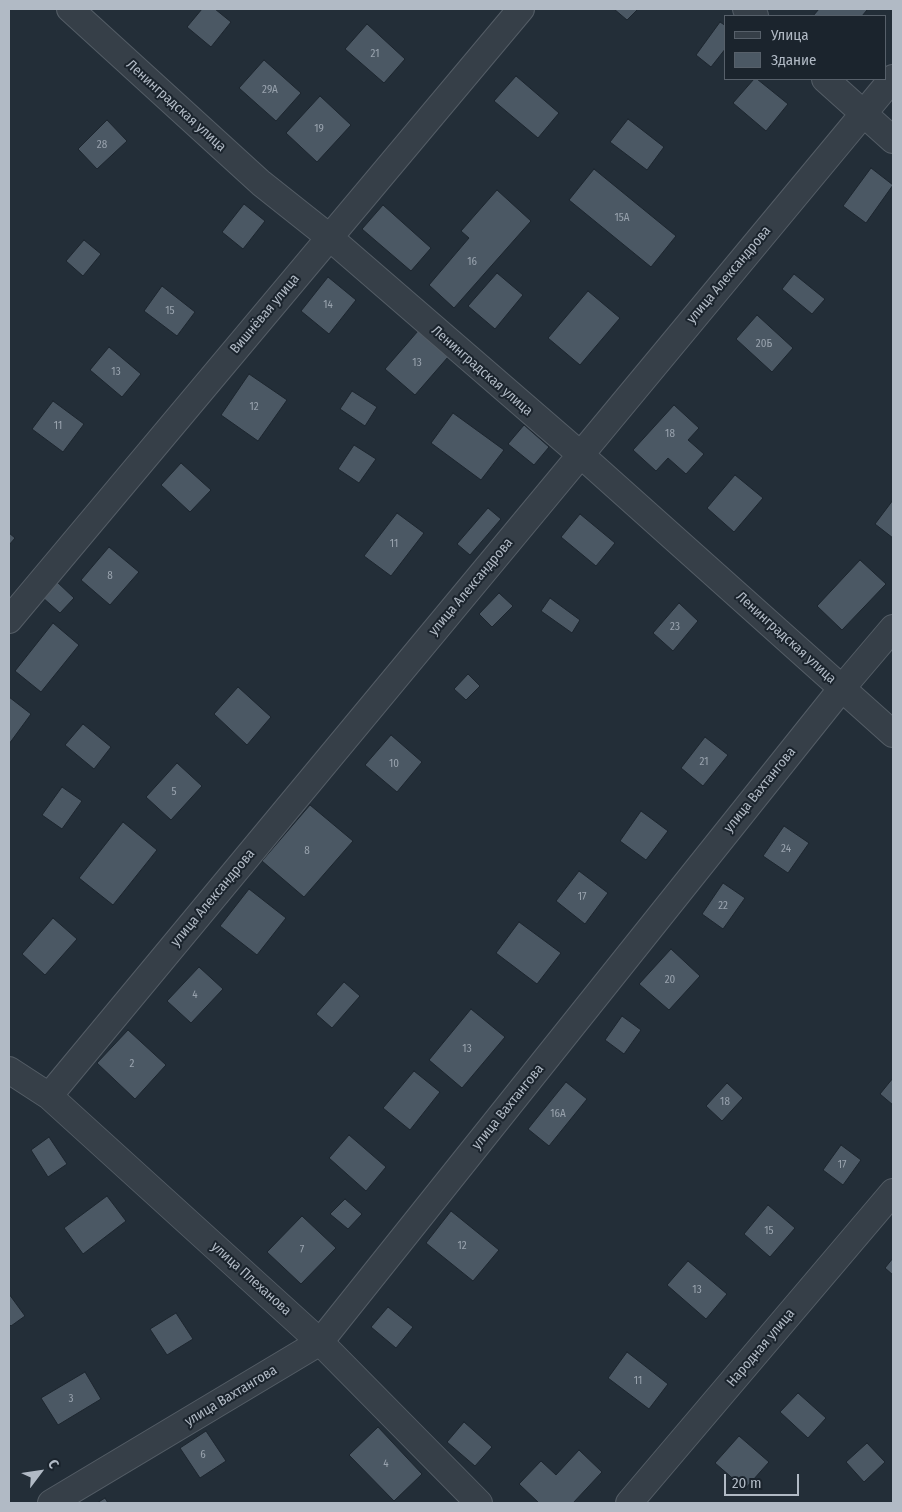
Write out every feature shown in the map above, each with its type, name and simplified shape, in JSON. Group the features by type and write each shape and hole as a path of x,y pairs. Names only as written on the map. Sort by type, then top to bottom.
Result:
{"street":[{"name":"Ленинградская улица","path":"70,9 261,183 329,237 581,455 893,734"},
{"name":"Вишнёвая улица","path":"9,620 521,9"},
{"name":"улица Александрова","path":"49,1096 893,78"},
{"path":"825,80 893,140"},
{"name":"улица Вахтангова","path":"51,1503 320,1342 842,688 893,628"},
{"name":"улица Плеханова","path":"9,1070 49,1096 320,1342 479,1503"},
{"name":"Народная улица","path":"629,1503 893,1192"}],"building":[{"path":"202,9 215,9 231,22 211,47 187,27"},
{"path":"614,9 638,9 627,20"},
{"path":"819,9 867,10 863,15 814,15"},
{"path":"720,22 724,25 724,51 711,67 696,55"},
{"path":"367,24 405,59 384,83 345,49"},
{"path":"264,60 301,93 276,121 239,88"},
{"path":"516,76 559,113 538,138 494,101"},
{"path":"753,80 758,80 788,104 766,131 733,103"},
{"path":"320,96 351,125 317,162 286,133"},
{"path":"628,119 664,147 647,170 610,142"},
{"path":"107,120 127,141 97,169 78,149"},
{"path":"871,168 893,185 866,223 843,206"},
{"path":"594,169 676,236 651,267 569,200"},
{"path":"497,190 531,221 454,308 429,285 469,238 461,231"},
{"path":"244,204 265,221 243,249 222,232"},
{"path":"383,205 431,248 411,271 362,229"},
{"path":"84,240 101,254 83,276 66,261"},
{"path":"497,273 523,295 495,329 468,306"},
{"path":"794,274 825,299 812,314 782,289"},
{"path":"328,277 356,300 329,334 301,311"},
{"path":"162,286 195,312 177,336 144,311"},
{"path":"588,291 620,318 580,365 548,338"},
{"path":"757,315 793,348 772,372 736,339"},
{"path":"418,331 448,357 415,395 385,369"},
{"path":"109,347 141,374 122,397 90,370"},
{"path":"249,374 287,400 258,441 221,415"},
{"path":"352,391 377,407 365,426 340,409"},
{"path":"53,401 84,424 63,452 32,429"},
{"path":"674,405 699,428 688,440 704,454 686,474 668,458 656,471 633,450"},
{"path":"453,413 504,450 481,480 431,443"},
{"path":"524,425 549,447 534,465 508,444"},
{"path":"354,445 376,459 359,483 338,469"},
{"path":"181,463 211,490 190,512 161,485"},
{"path":"735,475 763,498 734,532 707,508"},
{"path":"893,500 893,538 875,524"},
{"path":"488,508 501,519 470,555 457,544"},
{"path":"397,513 424,533 391,576 364,556"},
{"path":"580,514 615,543 596,566 561,537"},
{"path":"9,533 15,538 9,545"},
{"path":"109,547 139,572 110,605 81,580"},
{"path":"860,560 886,584 842,630 817,606"},
{"path":"56,581 74,598 60,613 42,597"},
{"path":"499,593 513,606 492,627 479,614"},
{"path":"550,598 580,620 572,633 541,611"},
{"path":"679,603 698,621 673,651 653,633"},
{"path":"53,623 79,645 41,692 15,671"},
{"path":"468,674 480,686 466,700 454,689"},
{"path":"238,687 271,717 247,745 214,714"},
{"path":"9,697 31,714 9,744"},
{"path":"83,724 111,747 94,769 65,745"},
{"path":"391,735 422,762 397,792 365,765"},
{"path":"705,737 728,755 703,786 681,768"},
{"path":"177,763 202,786 171,820 146,797"},
{"path":"62,787 82,801 62,829 42,815"},
{"path":"310,805 353,841 304,897 262,861"},
{"path":"641,811 668,831 646,860 620,841"},
{"path":"123,822 157,850 113,905 79,878"},
{"path":"784,826 809,843 788,873 763,856"},
{"path":"579,871 608,893 585,924 556,901"},
{"path":"723,883 745,898 723,929 702,914"},
{"path":"249,889 286,918 257,955 220,926"},
{"path":"53,918 77,939 45,975 22,954"},
{"path":"519,922 561,953 537,984 496,953"},
{"path":"671,949 700,976 669,1010 639,984"},
{"path":"199,967 223,989 191,1023 167,1001"},
{"path":"344,982 360,996 332,1028 316,1014"},
{"path":"471,1009 505,1037 462,1088 429,1060"},
{"path":"622,1016 641,1030 624,1054 605,1040"},
{"path":"128,1030 166,1065 135,1099 97,1063"},
{"path":"414,1071 440,1092 410,1130 383,1108"},
{"path":"893,1078 893,1105 880,1094"},
{"path":"566,1082 587,1099 549,1146 528,1129"},
{"path":"727,1083 743,1098 722,1121 706,1106"},
{"path":"349,1135 386,1167 366,1191 329,1158"},
{"path":"49,1137 67,1164 48,1177 31,1150"},
{"path":"841,1145 861,1160 843,1185 823,1170"},
{"path":"107,1196 126,1221 83,1254 64,1228"},
{"path":"345,1199 362,1214 348,1229 330,1214"},
{"path":"768,1205 795,1228 770,1257 744,1234"},
{"path":"451,1211 499,1250 473,1281 426,1243"},
{"path":"302,1216 336,1248 301,1284 267,1252"},
{"path":"893,1258 893,1275 885,1268"},
{"path":"688,1261 727,1294 706,1319 667,1285"},
{"path":"9,1294 25,1316 11,1326 9,1324"},
{"path":"388,1307 413,1327 396,1348 371,1327"},
{"path":"176,1313 193,1339 167,1355 150,1329"},
{"path":"627,1352 668,1384 649,1409 608,1378"},
{"path":"85,1372 101,1399 58,1425 41,1398"},
{"path":"798,1393 826,1418 808,1438 780,1412"},
{"path":"464,1422 492,1447 475,1466 447,1442"},
{"path":"378,1427 422,1474 394,1501 349,1455"},
{"path":"206,1431 226,1461 200,1478 180,1448"},
{"path":"739,1436 769,1462 745,1489 715,1463"},
{"path":"867,1443 885,1462 864,1482 846,1462"},
{"path":"579,1450 602,1472 573,1503 539,1503 519,1484 541,1461 556,1475"},
{"path":"105,1498 108,1503 97,1503"}]}
